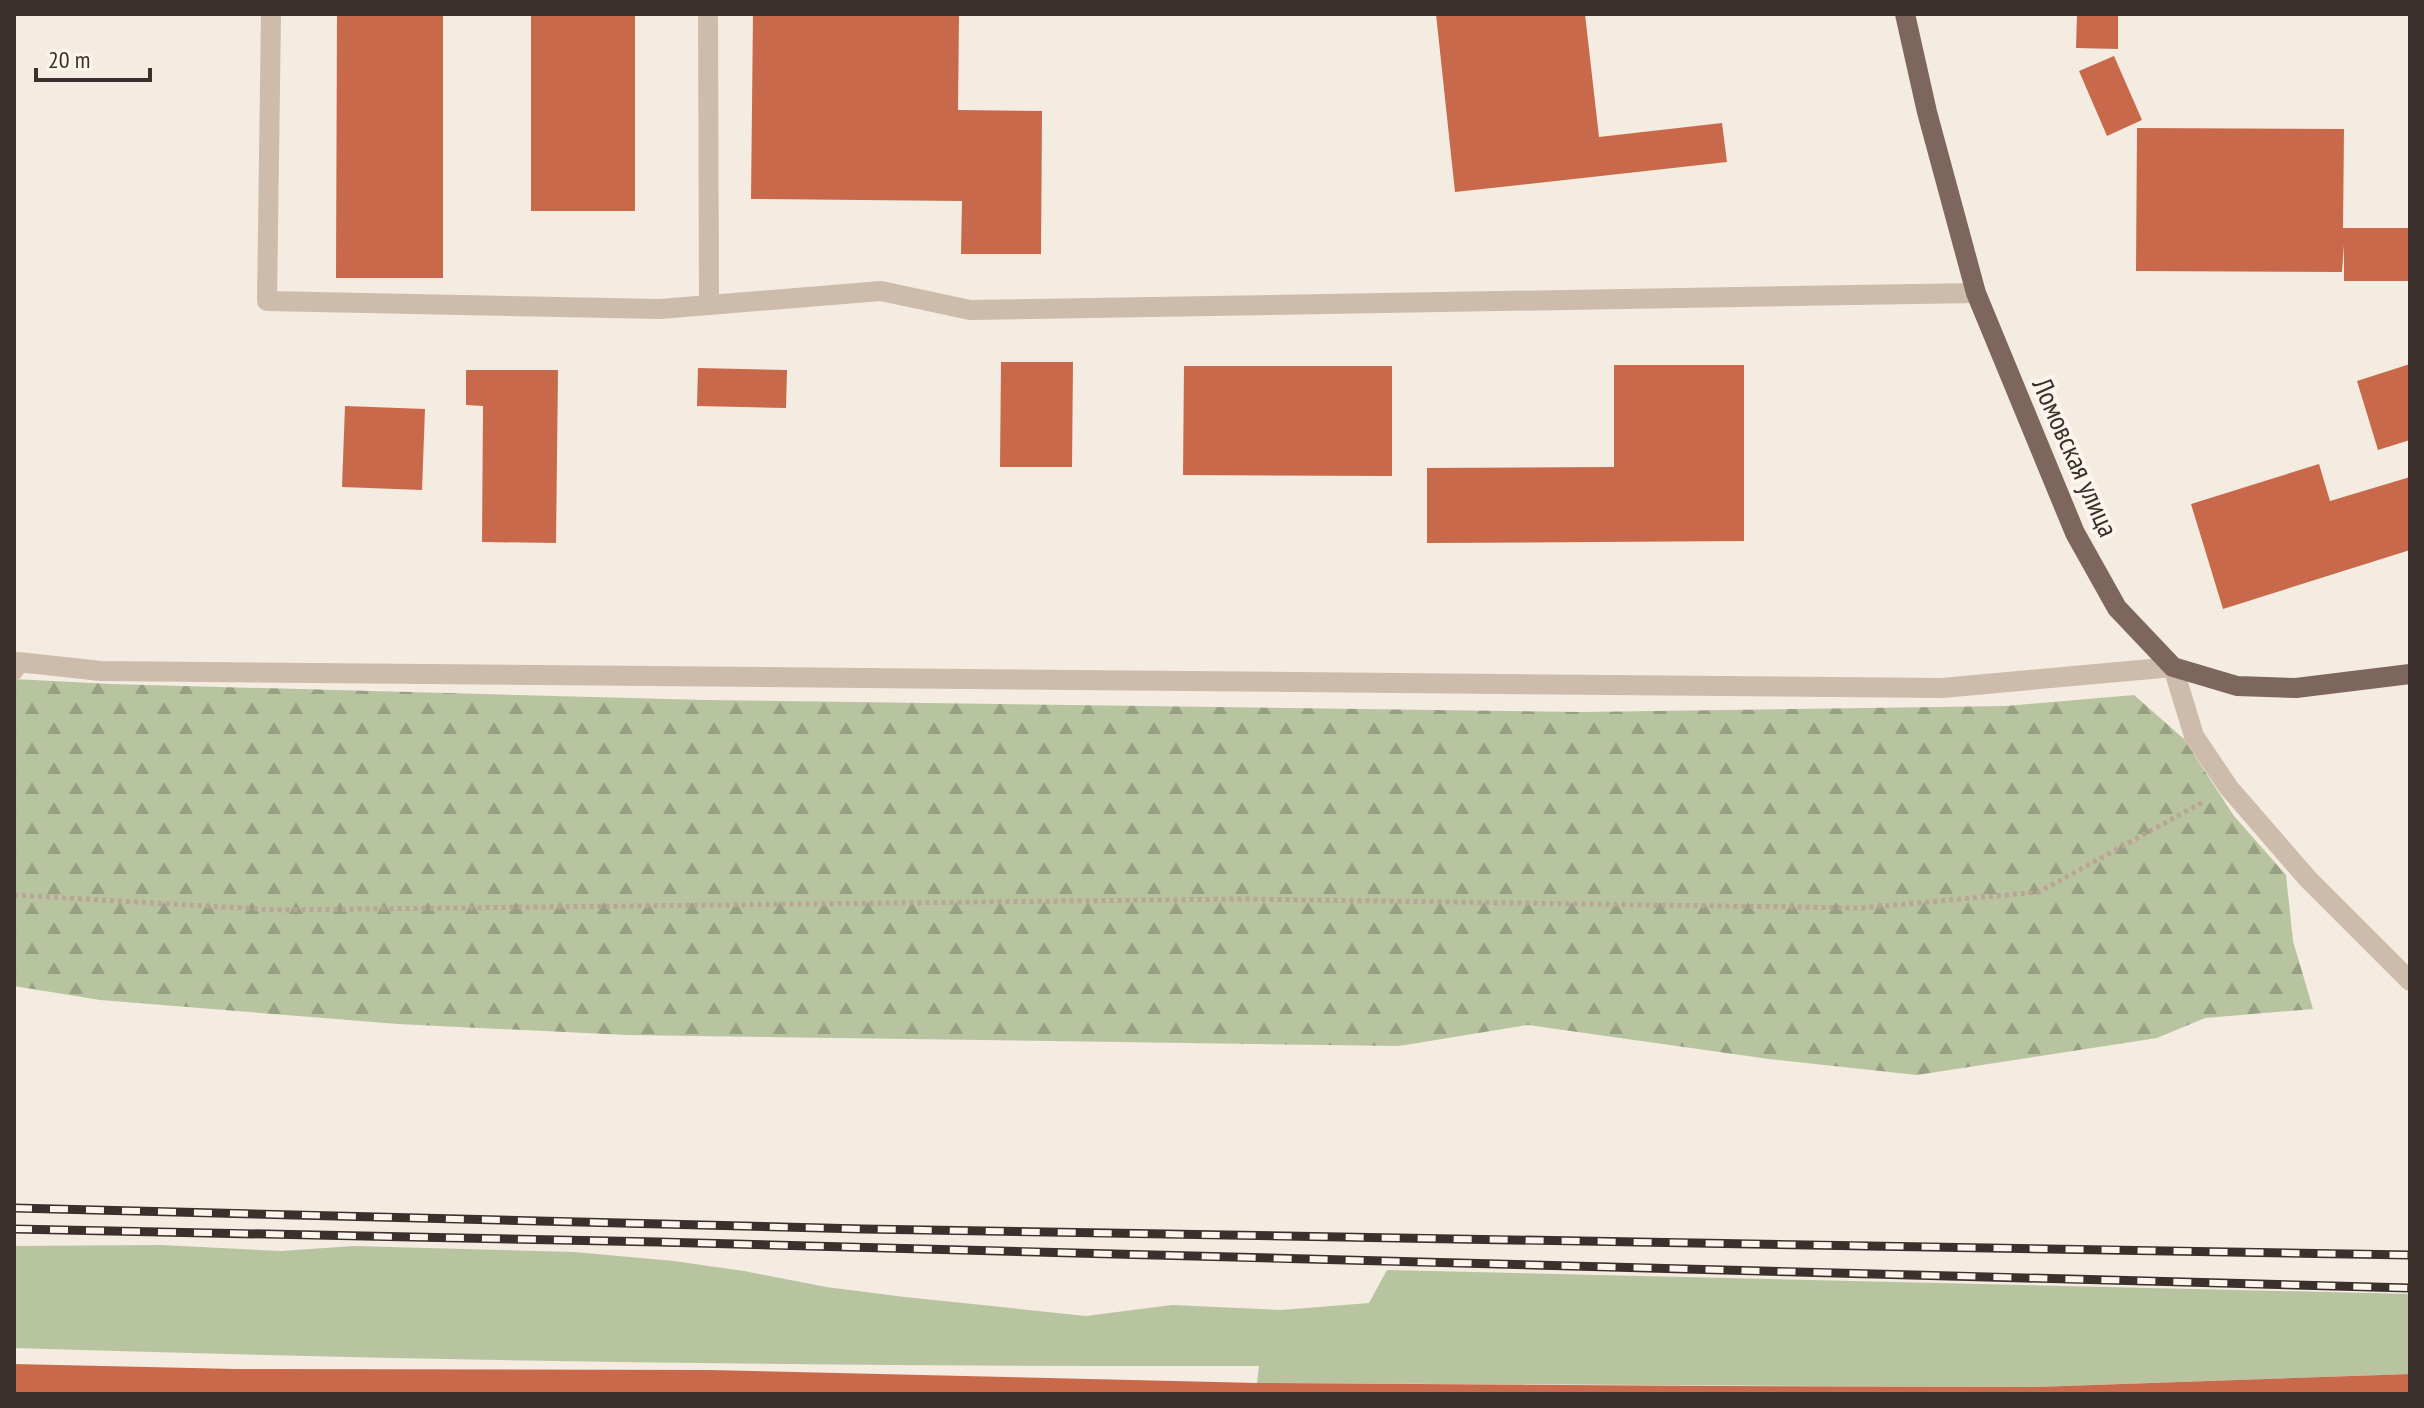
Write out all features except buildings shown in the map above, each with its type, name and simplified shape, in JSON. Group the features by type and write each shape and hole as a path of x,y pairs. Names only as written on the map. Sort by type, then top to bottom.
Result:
{"main road":[{"name":"Ломовская улица","path":"1905,14 1927,112 1976,293 2075,533 2117,608 2173,667 2237,686 2296,688 2410,674"}],"street":[{"path":"271,14 267,301 660,309 881,291 970,310 1976,293"},
{"path":"708,14 709,305"},
{"path":"15,663 101,671 1926,688 2173,667 2194,736 2229,788 2308,879 2410,981"}],"path":[{"path":"14,895 276,910 1243,899 1861,908 2039,892 2229,788"}],"green space":[{"path":"14,679 705,700 1582,712 2006,706 2134,695 2184,739 2234,816 2286,875 2293,941 2313,1009 2205,1018 2157,1038 1917,1075 1769,1059 1528,1025 1399,1046 627,1035 398,1024 100,1000 14,986"},
{"path":"161,1245 281,1251 354,1246 574,1252 674,1261 905,1297 1086,1316 1172,1305 1281,1310 1369,1303 1387,1270 2410,1294 2410,1374 2036,1387 1257,1383 1259,1366 636,1362 14,1348 14,1246"}],"railway":[{"path":"14,1208 863,1229 2410,1255"},
{"path":"14,1229 658,1242 2410,1288"}]}
